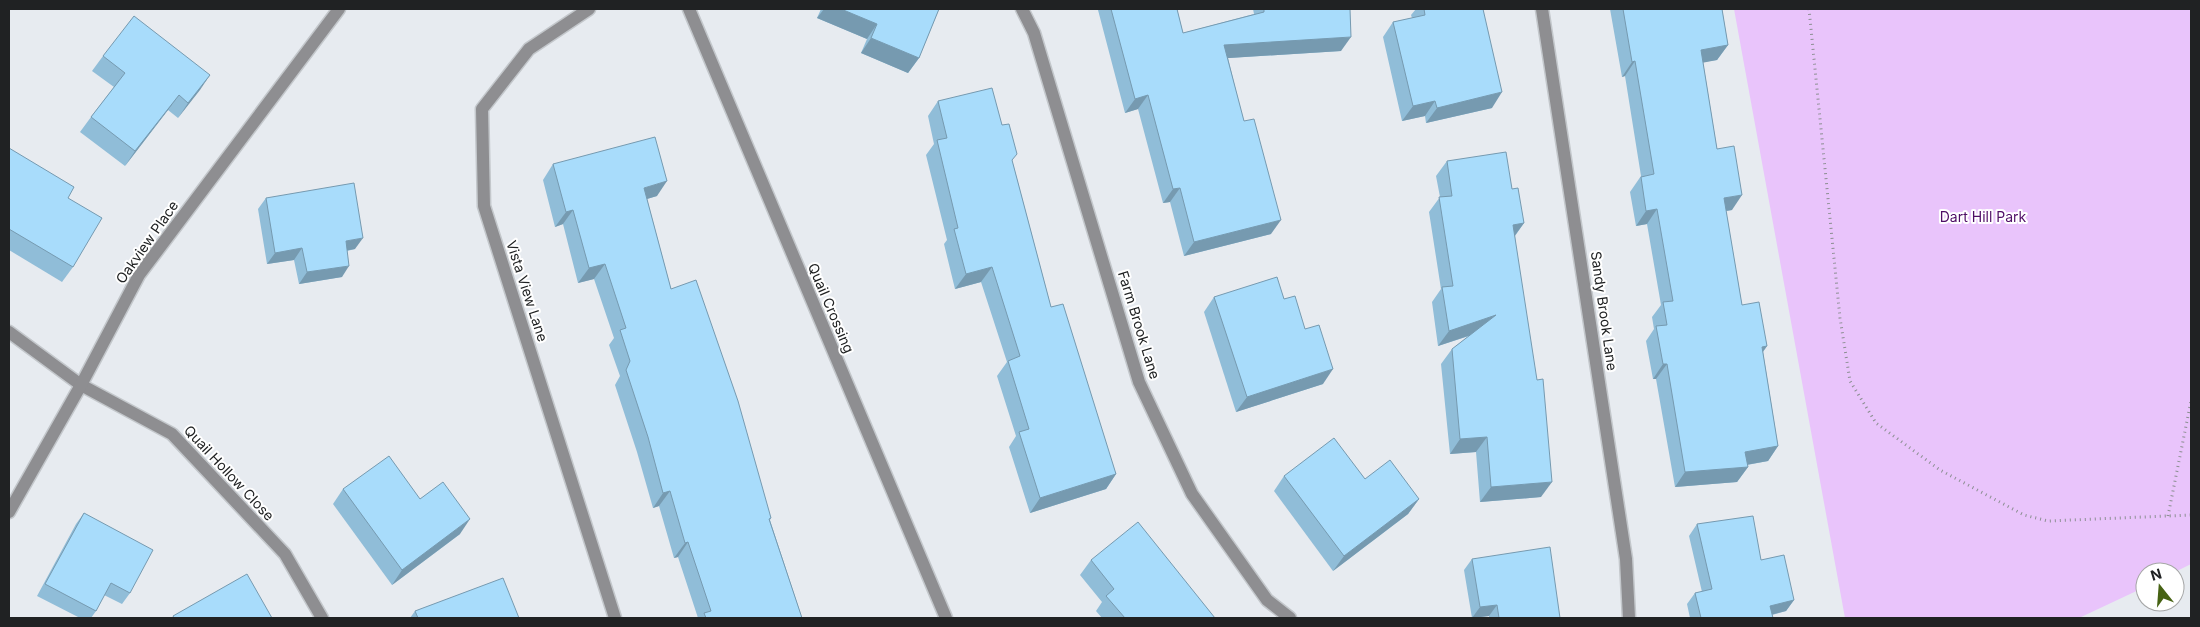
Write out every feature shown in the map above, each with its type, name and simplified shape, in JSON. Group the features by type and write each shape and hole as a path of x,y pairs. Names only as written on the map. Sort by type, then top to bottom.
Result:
{"street":[{"name":"Oakview Place","path":"9,512 81,385 139,275 339,9"},
{"name":"Vista View Lane","path":"589,9 529,49 482,109 484,206 615,618"},
{"name":"Quail Crossing","path":"688,9 946,618"},
{"name":"Farm Brook Lane","path":"1022,9 1034,33 1139,382 1192,494 1267,600 1290,618"},
{"name":"Sandy Brook Lane","path":"1542,9 1624,549 1629,618"},
{"name":"Quail Hollow Close","path":"9,332 81,385 172,434 285,554 322,618"}],"path":[{"path":"1809,9 1840,318 1850,381 1876,423 1940,470 2024,515 2048,521 2191,515"},
{"path":"2168,516 2191,400"}],"green space":[{"name":"Dart Hill Park","path":"1734,9 2191,9 2191,564 2185,567 2185,562 2135,562 2135,592 2079,618 1845,618"}],"building":[{"path":"841,9 939,9 919,58 871,38 877,24"},
{"path":"1111,9 1177,9 1183,33 1264,12 1264,9 1350,9 1351,37 1224,45 1244,121 1254,119 1281,220 1194,242 1180,188 1173,189 1148,95 1135,99"},
{"path":"1424,9 1483,9 1502,92 1437,108 1435,101 1413,106 1393,22 1425,15"},
{"path":"1623,9 1722,9 1728,45 1701,50 1717,149 1734,146 1742,195 1724,198 1742,305 1759,302 1767,346 1762,347 1778,446 1745,452 1748,467 1685,472 1667,364 1663,364 1656,326 1667,325 1663,302 1673,301 1657,209 1646,211 1641,177 1654,174 1635,61 1632,62"},
{"path":"134,16 210,75 188,103 179,95 135,151 91,117 125,73 103,56"},
{"path":"992,88 1002,125 1009,124 1017,154 1012,160 1051,307 1063,304 1116,474 1040,498 1019,432 1029,429 1008,361 1020,356 992,267 966,274 954,229 958,228 937,140 947,138 938,101"},
{"path":"655,137 667,181 644,188 671,289 696,280 738,401 771,518 769,519 802,618 706,618 704,613 711,611 688,542 685,543 670,491 663,493 648,437 626,370 630,361 620,330 626,328 605,264 589,268 573,210 566,212 553,164"},
{"path":"9,148 74,187 68,198 102,218 73,267 9,229"},
{"path":"1506,152 1512,189 1518,188 1524,223 1513,225 1537,380 1543,379 1552,482 1491,487 1487,437 1460,439 1452,349 1496,315 1449,331 1442,287 1453,286 1439,197 1452,196 1447,161"},
{"path":"354,183 363,238 346,241 349,266 307,272 302,248 275,253 266,198"},
{"path":"1277,277 1284,299 1295,296 1305,329 1319,325 1333,369 1247,397 1214,297"},
{"path":"1334,438 1365,479 1390,460 1419,499 1344,556 1284,476"},
{"path":"389,456 420,499 443,482 470,519 402,570 343,489"},
{"path":"84,513 153,550 130,593 111,583 96,611 45,584"},
{"path":"1753,516 1761,560 1784,555 1794,600 1770,606 1773,618 1701,618 1695,593 1712,589 1697,524"},
{"path":"1138,522 1215,618 1125,618 1106,596 1114,589 1091,560"},
{"path":"1550,547 1560,618 1499,618 1497,605 1480,607 1472,559"},
{"path":"247,574 272,618 174,618 173,616"},
{"path":"503,578 519,618 418,618 415,611"}]}
